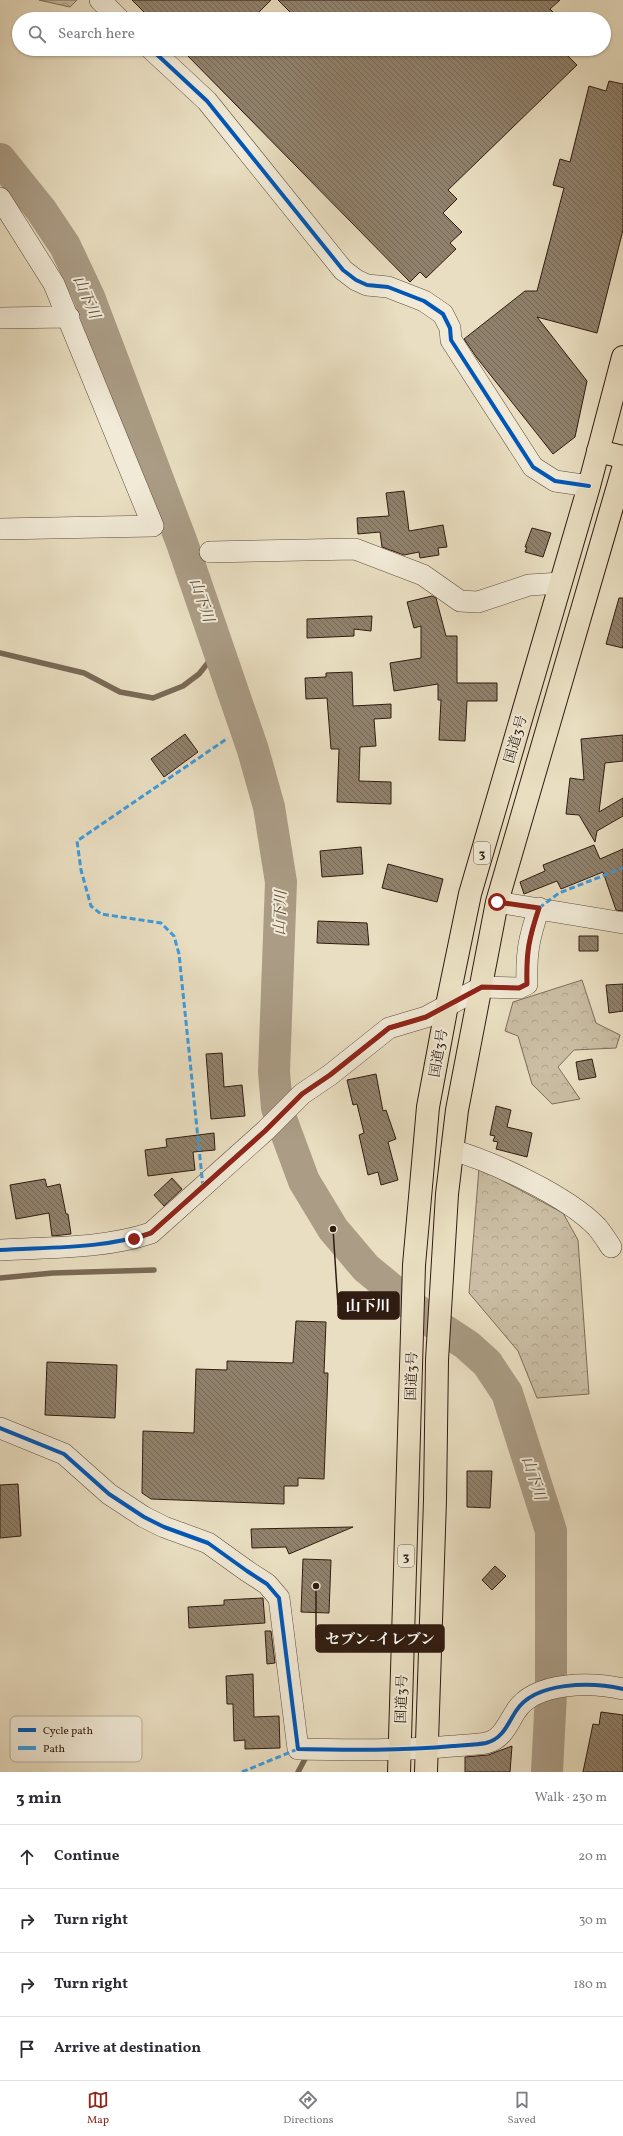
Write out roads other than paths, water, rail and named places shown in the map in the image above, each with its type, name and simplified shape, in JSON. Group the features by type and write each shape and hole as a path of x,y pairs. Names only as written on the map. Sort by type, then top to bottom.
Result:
{"main road":[{"name":"国道3号","path":"399,1772 414,1265 428,1107 446,1005 470,894 589,486 623,357"},
{"path":"598,451 623,457"},
{"name":"国道3号","path":"426,1772 435,1508 437,1360 441,1280 452,1150 457,1110 482,987 497,902 623,469"}],"street":[{"path":"100,0 112,12"},
{"path":"159,56 208,101 343,270 356,280 367,285 388,287 424,300 443,314 450,328 451,340 533,467 555,481 589,486"},
{"path":"0,198 54,284 153,526 0,529"},
{"path":"0,318 68,317"},
{"path":"210,552 355,549 423,574 460,601 478,602 529,585 561,582"},
{"path":"497,902 623,923"},
{"path":"0,1250 106,1243 134,1239 151,1233 265,1131 296,1101 389,1028 426,1017 482,987 519,988 527,984 526,960 528,938 539,908"},
{"path":"452,1150 473,1156 509,1172 569,1204 597,1227 611,1247"},
{"path":"0,1428 64,1454 109,1494 144,1517 164,1527 208,1543 267,1584 280,1598 307,1749 426,1749 488,1742 507,1729 516,1710 529,1697 562,1686 603,1684 623,1689"}],"waterway":[{"name":"山下川","path":"0,159 41,210 65,246 89,297 182,543 253,750 269,807 281,882 274,1072 277,1108 304,1181 333,1229 366,1268 429,1320 467,1345 487,1363 507,1393 551,1531 551,1693 547,1772"},
{"path":"0,653 84,673 120,692 153,698 183,686 199,674 219,649"},
{"path":"0,1278 53,1273 154,1270"},
{"path":"298,1772 305,1759 304,1754"}],"place":[{"name":"山下川","path":"333,1229"},
{"name":"セブン-イレブン","path":"316,1586"}]}
